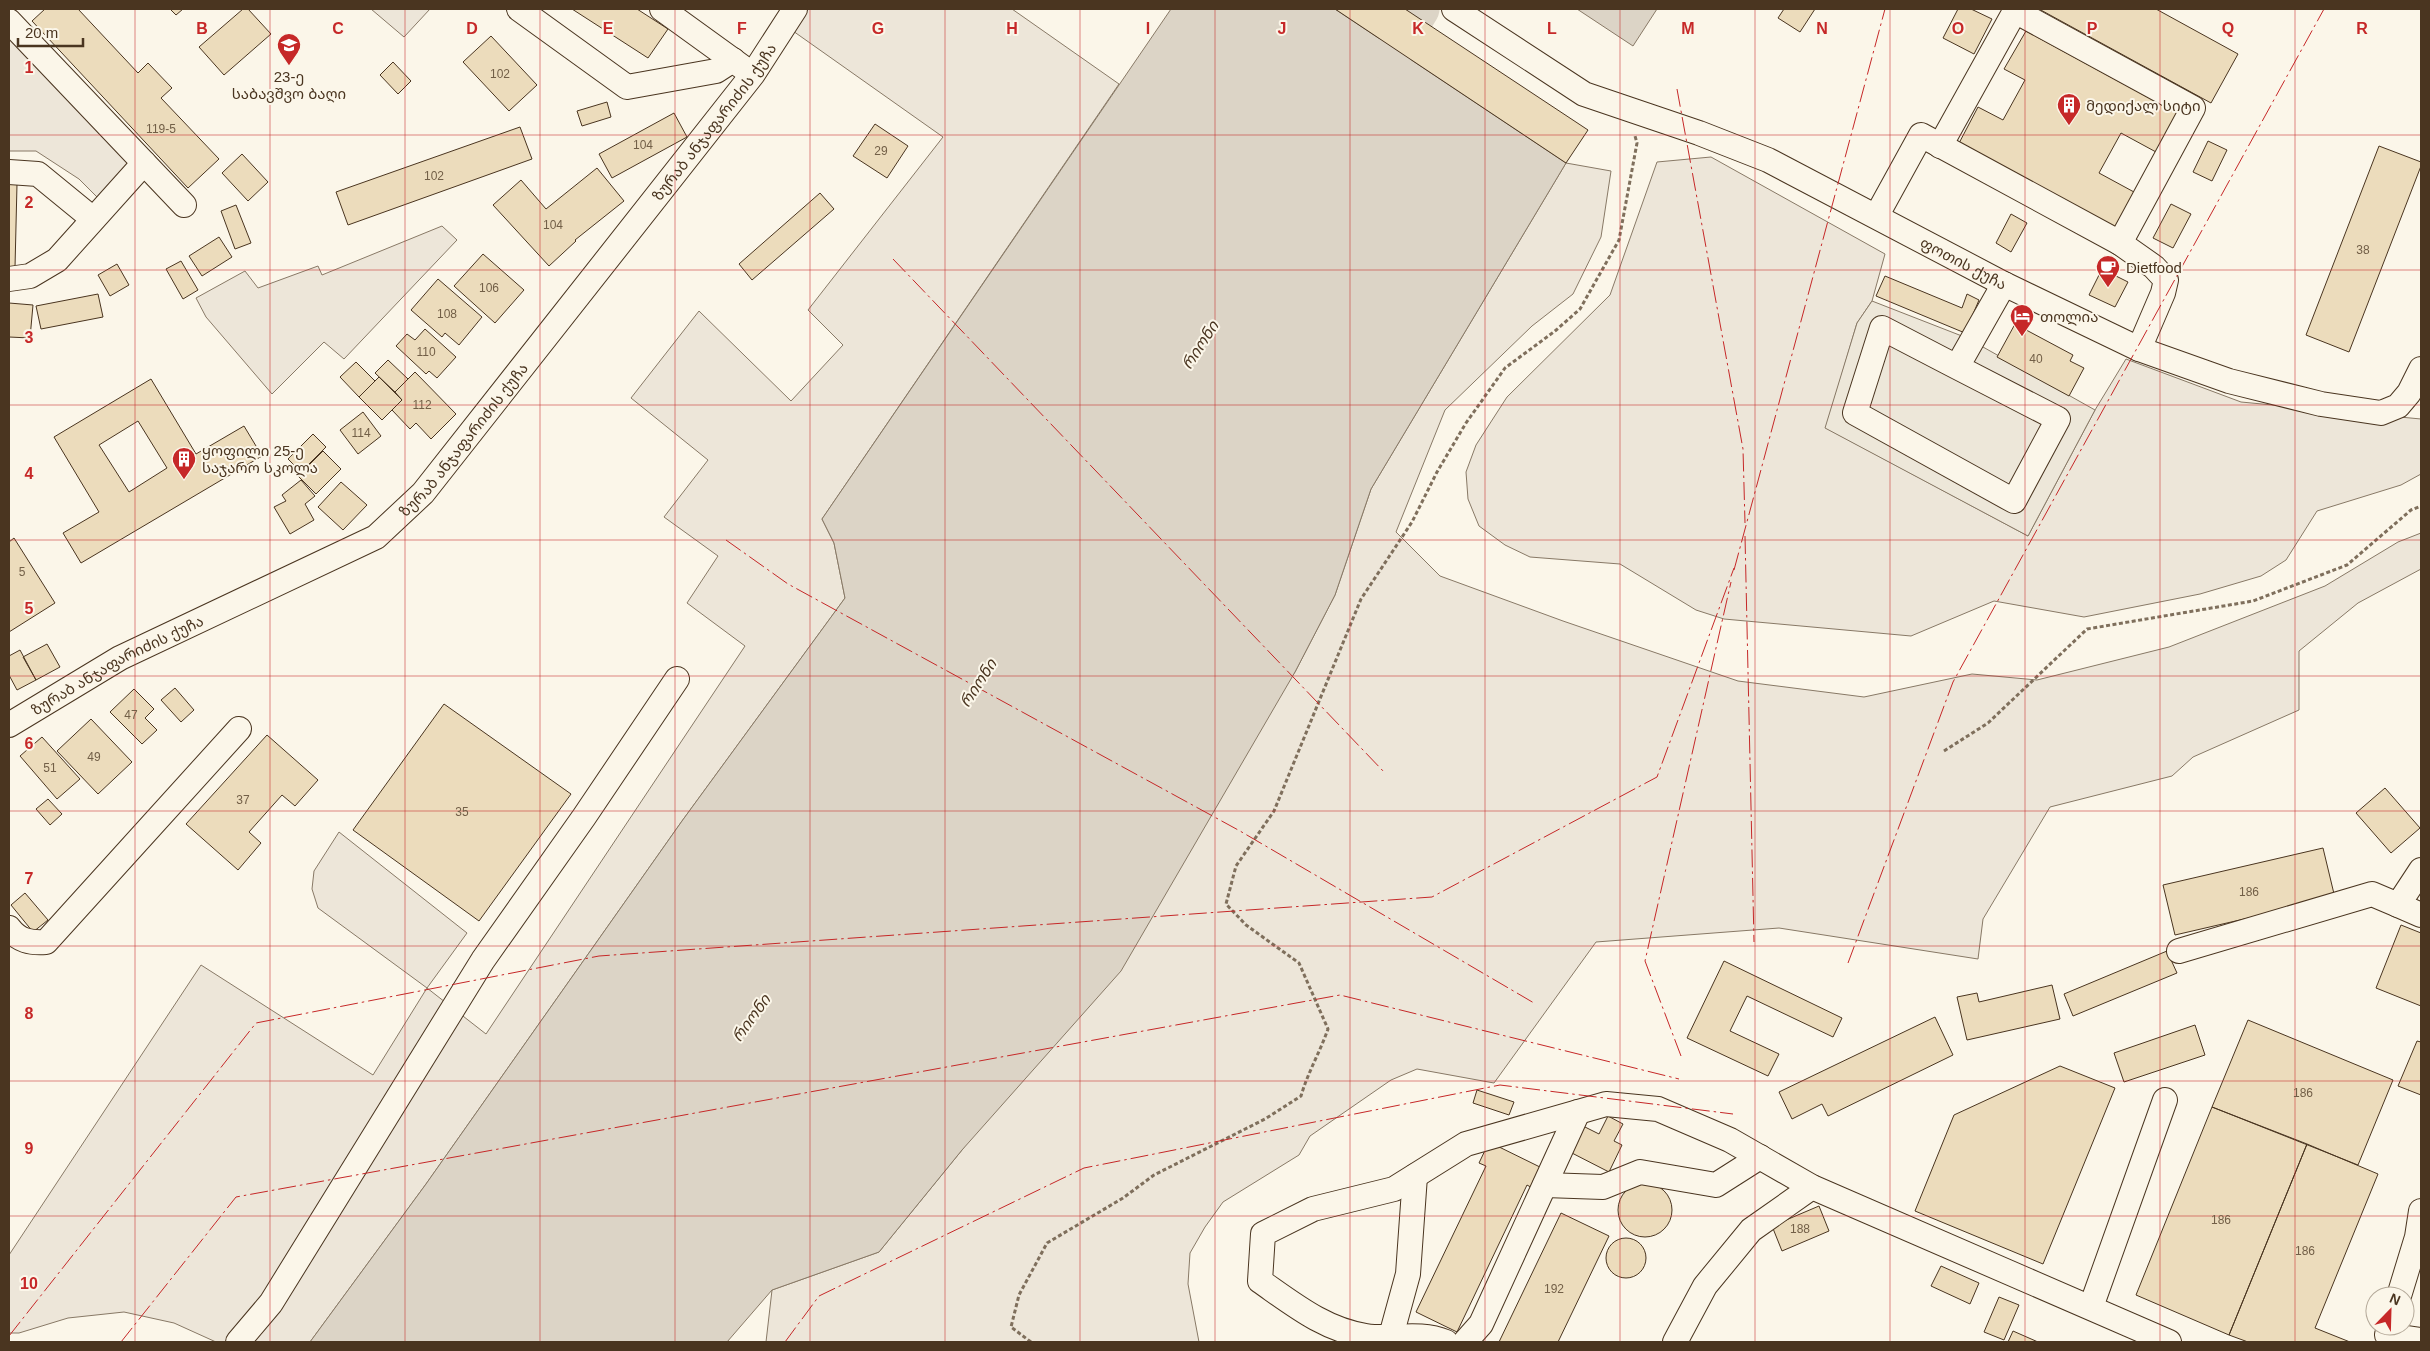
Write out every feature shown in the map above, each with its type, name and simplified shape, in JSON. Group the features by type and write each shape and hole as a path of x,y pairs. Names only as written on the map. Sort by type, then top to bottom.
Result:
{"street":[{"path":"519,9 627,87 716,71 733,60"},
{"path":"662,9 753,74"},
{"name":"ზურაბ ანჯაფარიძის ქუჩა","path":"9,725 120,658 376,536 423,492 753,74 795,9"},
{"name":"ფოთის ქუჩა","path":"1454,9 1584,94 1698,133 1768,160 1877,215 2004,284 2139,349 2229,381 2322,404 2381,413 2398,406 2410,393 2421,369"},
{"path":"1940,146 2015,11 2032,20 2193,108 2120,244"},
{"path":"9,21 184,205"},
{"path":"1877,215 1921,135 2120,244 2154,266 2166,280 2163,294 2139,349"},
{"path":"9,279 30,276 57,260 144,163"},
{"path":"9,172 38,174 93,219"},
{"path":"1957,367 2004,284"},
{"path":"1882,328 1957,367 2058,419 2014,501 1855,413 1882,328"},
{"path":"238,1342 271,1303 482,960 584,817 677,679"},
{"path":"9,928 16,937 31,943 46,942 239,729"},
{"path":"2398,905 2421,870"},
{"path":"2179,951 2372,894 2421,915"},
{"path":"2090,1307 2165,1100"},
{"path":"1446,1342 1431,1336 1366,1336 1314,1319 1260,1282 1263,1234 1313,1209 1394,1189 1466,1144 1606,1104 1658,1109 1730,1140 1812,1187 2169,1342"},
{"path":"1465,1342 1481,1324 1578,1112"},
{"path":"1545,1185 1603,1187 1640,1172 1716,1185 1760,1157"},
{"path":"1391,1336 1408,1274 1414,1176"},
{"path":"1675,1342 1705,1286 1750,1230 1812,1187"},
{"path":"2402,1286 2419,1237 2421,1211"},
{"path":"2398,1336 2421,1340"}],"path":[{"path":"1031,1342 1011,1327 1019,1295 1047,1243 1123,1198 1154,1175 1265,1119 1301,1096 1307,1076 1322,1048 1328,1029 1299,963 1246,925 1226,904 1236,866 1274,811 1361,599 1412,522 1437,472 1466,423 1505,368 1555,331 1580,309 1619,240 1637,143 1627,109"},
{"path":"1944,751 1988,724 2087,629 2253,601 2347,565 2410,510 2421,506"}],"shaded area":[{"path":"371,9 430,9 404,37"},
{"path":"808,9 1012,9 1119,84 822,519 834,543 845,598 682,821 426,1184 310,1342 216,1342 174,1323 124,1312 68,1318 19,1333 9,1333 9,1255 201,965 373,1075 427,988 486,1034 745,646 687,603 718,556 664,517 708,460 631,398 699,311 791,401 843,345 808,310 943,137 793,31"},
{"path":"9,28 148,174 112,212 79,179 36,151 9,151"},
{"path":"1711,157 1885,254 1872,301 1857,323 1826,428 2028,536 2095,410 2126,359 2241,402 2421,419 2421,474 2401,485 2317,511 2286,560 2261,576 2200,594 2084,617 1994,601 1911,636 1724,619 1696,610 1620,564 1530,557 1505,545 1479,526 1468,499 1466,472 1476,445 1507,397 1610,295 1657,162"},
{"path":"1566,163 1611,171 1601,237 1573,294 1532,326 1445,410 1396,532 1440,576 1563,621 1738,681 1864,697 1972,674 2037,680 2169,647 2325,586 2398,542 2421,533 2421,569 2358,603 2299,651 2299,710 2193,757 2172,776 2050,807 1983,919 1978,959 1779,928 1596,942 1494,1083 1417,1069 1391,1080 1310,1136 1299,1155 1223,1202 1205,1227 1190,1253 1188,1284 1199,1342 766,1342 772,1290 879,1252 962,1150 1295,672 1335,595 1371,489"},
{"path":"442,226 457,240 344,359 324,342 272,394 206,317 196,298 245,271 258,288 318,266 322,275"},
{"path":"1872,301 1967,338 2095,410 2028,536 1825,428 1857,323"},
{"path":"339,832 467,933 427,988 318,908 312,889 314,871"}],"water":[{"path":"1171,9 1335,9 1566,163 1371,489 1335,595 1295,672 1121,971 962,1150 879,1252 772,1290 727,1342 310,1342 426,1184 682,821 845,598 834,543 822,519"},
{"path":"1577,9 1657,9 1633,46"}],"building":[{"path":"45,9 78,9 138,73 148,63 172,88 161,98 219,159 188,188 32,21"},
{"path":"170,9 183,9 176,15"},
{"path":"243,9 248,9 271,34 224,75 199,47"},
{"path":"572,9 637,9 668,29 648,58"},
{"path":"1335,9 1405,9 1588,130 1566,163"},
{"path":"1784,9 1815,9 1800,32 1778,18"},
{"path":"1958,9 1971,9 1992,19 1974,54 1943,38"},
{"path":"2039,9 2156,9 2238,54 2211,103"},
{"name":"მედიქალ სიტი","path":"2026,31 2177,113 2156,152 2121,133 2099,173 2134,192 2113,231 1957,147 1978,107 2003,120 2025,80 2004,69"},
{"path":"491,36 537,85 509,111 463,62"},
{"path":"393,62 411,81 398,94 380,75"},
{"path":"607,102 611,117 582,126 577,111"},
{"path":"674,113 687,137 612,178 599,154"},
{"path":"875,124 908,146 887,178 853,156"},
{"path":"520,127 532,159 348,225 336,192"},
{"path":"2208,141 2227,150 2212,181 2193,172"},
{"path":"2379,146 2421,162 2421,166 2349,352 2306,335"},
{"path":"242,154 268,182 248,201 222,173"},
{"path":"597,168 624,201 575,240 549,266 493,205 521,180 546,209"},
{"path":"9,184 17,184 15,268 9,268"},
{"path":"820,193 834,209 752,280 739,264"},
{"path":"2171,204 2191,214 2173,248 2153,238"},
{"path":"236,205 251,243 235,249 221,211"},
{"path":"2011,214 2027,223 2011,252 1996,243"},
{"path":"219,237 232,257 202,276 189,256"},
{"path":"483,254 524,290 495,323 454,286"},
{"path":"181,261 198,290 183,299 166,269"},
{"path":"117,264 129,285 110,296 98,275"},
{"path":"2102,269 2128,282 2115,307 2089,295"},
{"path":"1885,276 1962,308 1967,294 1979,300 1965,333 1876,296"},
{"path":"438,279 482,317 459,345 445,333 442,337 411,310"},
{"path":"98,294 103,317 41,329 36,306"},
{"path":"9,303 33,305 30,338 9,337"},
{"path":"2015,324 2073,355 2070,361 2084,368 2069,396 1997,357"},
{"path":"425,329 456,357 437,378 429,371 426,374 396,346 407,334 415,340"},
{"path":"388,360 408,379 395,392 375,373"},
{"path":"356,362 375,381 359,397 340,377"},
{"path":"415,372 456,414 431,439 416,423 410,429 392,410 402,400 395,392"},
{"path":"379,377 402,400 382,420 359,397"},
{"name":"ყოფილი 25-ე საჯარო სკოლა","path":"151,379 196,454 244,426 262,456 81,563 63,533 99,512 54,437","holes":["138,421 167,468 129,492 99,445"]},
{"path":"363,412 381,436 358,454 340,430"},
{"path":"313,434 326,447 301,472 288,459"},
{"path":"323,451 341,469 316,494 298,476"},
{"path":"301,480 315,496 305,504 314,520 290,534 274,507 286,501 282,495"},
{"path":"341,482 367,505 343,530 318,507"},
{"path":"14,538 55,603 9,632 9,542"},
{"path":"47,644 60,667 36,680 23,657"},
{"path":"20,650 36,680 17,690 9,675 9,656"},
{"path":"175,688 194,710 181,722 161,700"},
{"path":"134,689 154,709 145,718 157,730 142,744 110,712"},
{"path":"444,704 571,794 479,921 353,830"},
{"path":"91,719 132,762 98,794 57,751"},
{"path":"267,735 318,780 295,806 282,795 249,832 261,843 238,870 186,824"},
{"path":"42,737 80,779 57,799 20,756"},
{"path":"2385,788 2420,828 2391,853 2356,813"},
{"path":"48,799 62,814 50,825 36,809"},
{"path":"2323,848 2335,898 2175,935 2163,885"},
{"path":"25,893 48,920 33,932 11,905"},
{"path":"2401,925 2421,933 2421,1006 2376,988"},
{"path":"2167,951 2177,973 2073,1016 2064,994"},
{"path":"1724,961 1842,1018 1833,1037 1747,996 1730,1031 1779,1054 1768,1076 1687,1038"},
{"path":"2052,985 2060,1019 1967,1040 1957,997 1977,993 1979,1002"},
{"path":"1935,1017 1953,1055 1828,1116 1822,1104 1792,1119 1779,1092"},
{"path":"2248,1020 2393,1080 2358,1165 2212,1107"},
{"path":"2195,1025 2205,1055 2124,1082 2114,1053"},
{"path":"2417,1041 2421,1042 2421,1095 2398,1086"},
{"path":"2060,1066 2115,1088 2043,1264 1915,1211 1954,1115"},
{"path":"1477,1090 1514,1102 1509,1115 1473,1103"},
{"path":"2212,1107 2307,1144 2229,1335 2136,1295"},
{"path":"1608,1116 1623,1124 1614,1141 1622,1145 1609,1172 1568,1151 1581,1125 1599,1134"},
{"path":"1489,1142 1546,1170 1536,1190 1527,1185 1457,1332 1416,1312 1486,1166 1479,1163"},
{"path":"2307,1144 2378,1174 2315,1328 2350,1342 2248,1342 2229,1335"},
{"path":"1645,1183 1655,1185 1664,1191 1670,1200 1672,1210 1670,1220 1664,1229 1655,1235 1645,1237 1635,1235 1626,1229 1620,1220 1618,1210 1620,1200 1626,1191 1635,1185"},
{"path":"1819,1206 1829,1231 1782,1251 1772,1226"},
{"path":"1561,1213 1609,1236 1558,1342 1499,1342"},
{"path":"1626,1238 1640,1244 1646,1258 1640,1272 1626,1278 1612,1272 1606,1258 1612,1244"},
{"path":"1941,1266 1979,1283 1970,1304 1931,1286"},
{"path":"1999,1297 2019,1305 2004,1340 1984,1332"},
{"path":"2013,1331 2038,1342 2008,1342"}],"waterway":[{"name":"რიონი","path":"1388,61 1420,9"}],"power":[{"path":"1734,570 1885,9"},
{"path":"1848,963 1953,682 2324,9"},
{"path":"1677,89 1743,449 1745,523"},
{"path":"893,259 1385,773"},
{"path":"1745,536 1754,942"},
{"path":"726,540 788,584 1240,831 1534,1003"},
{"path":"9,1336 256,1023 599,956 1432,897 1657,777 1734,568"},
{"path":"1681,1056 1645,961 1731,582"},
{"path":"121,1342 236,1197 1340,995 1679,1079"},
{"path":"785,1342 819,1296 1084,1168 1500,1085 1733,1114"}],"place":[{"name":"23-ე საბავშვო ბაღი","path":"289,66"},
{"name":"მედიქალ სიტი","path":"2069,126"},
{"name":"Dietfood","path":"2108,288"},
{"name":"თოლია","path":"2022,337"},
{"name":"ყოფილი 25-ე საჯარო სკოლა","path":"184,480"}]}
